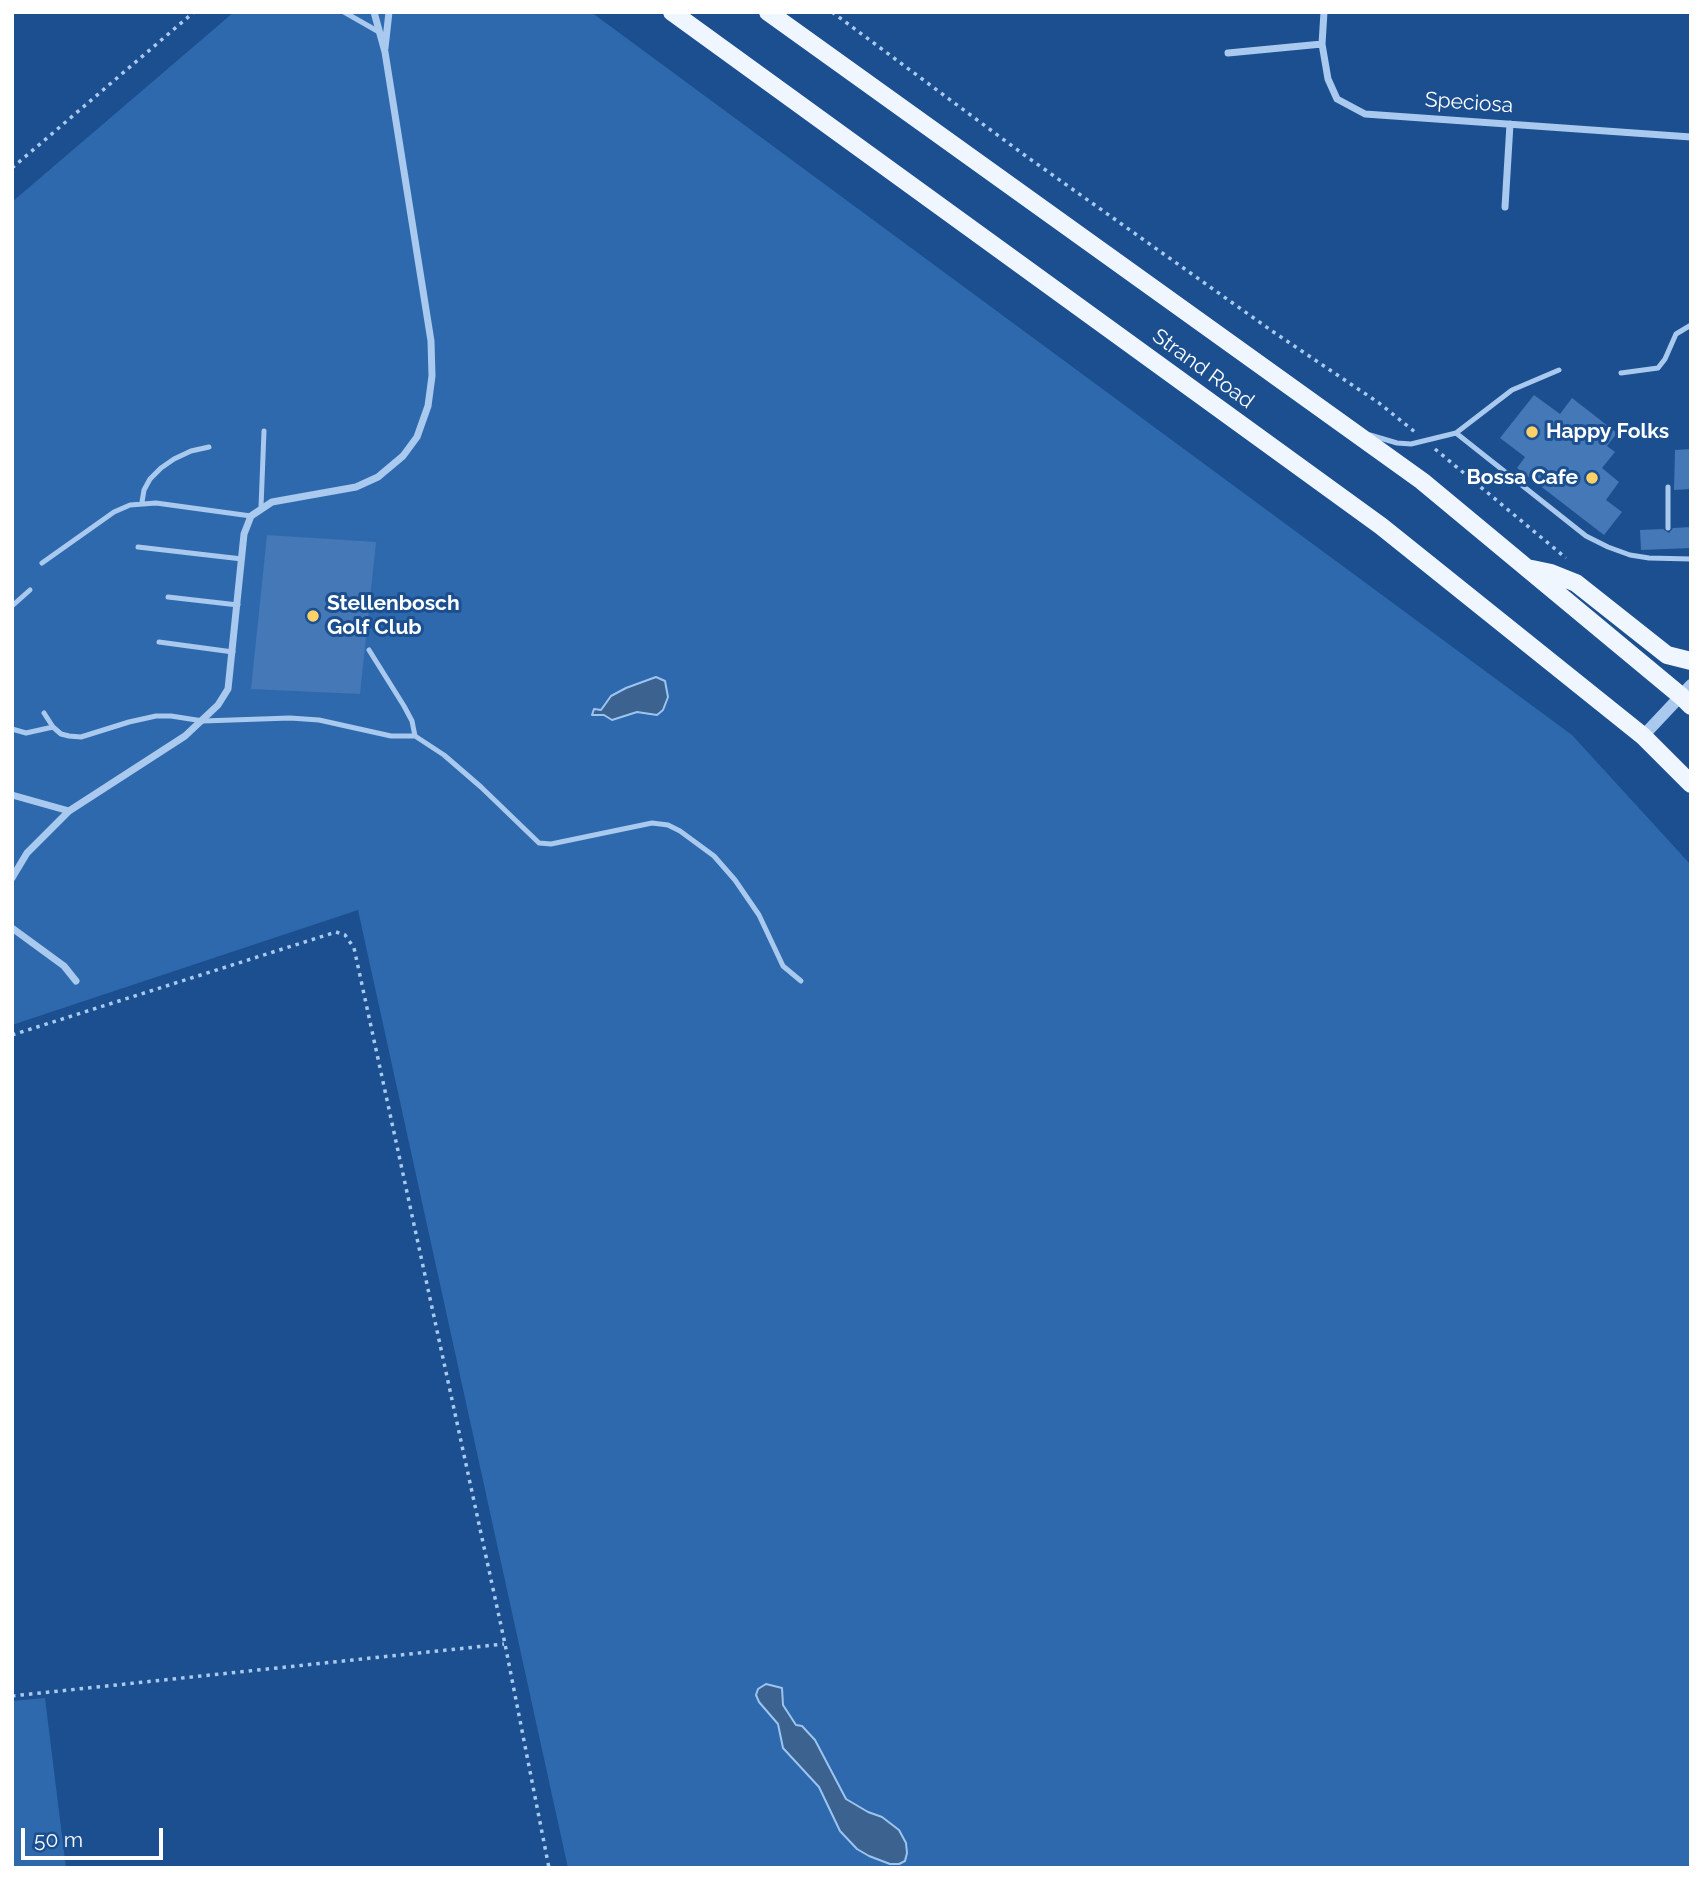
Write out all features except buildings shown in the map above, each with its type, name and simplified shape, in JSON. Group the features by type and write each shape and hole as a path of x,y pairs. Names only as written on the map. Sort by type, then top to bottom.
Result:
{"main road":[{"name":"Strand Road","path":"672,12 1381,526 1643,736 1691,784"},
{"name":"Strand Road","path":"768,12 1422,481 1688,696"},
{"path":"1528,569 1551,573 1576,583 1667,655 1691,662"}],"street":[{"path":"12,878 27,853 68,811 185,736 218,705 228,688 244,534 251,516 261,507 284,499 356,487 378,477 403,456 417,437 428,406 432,376 432,341 385,52 374,12"},
{"path":"385,52 389,12"},
{"name":"Speciosa","path":"1324,12 1324,65 1337,99 1365,114 1691,137"},
{"path":"1228,53 1322,44"},
{"path":"1505,207 1510,124"},
{"path":"1643,736 1688,696"},
{"path":"12,795 68,811"},
{"path":"12,928 64,966 76,981"}],"lane":[{"path":"344,12 379,32"},
{"path":"1621,373 1658,368 1676,334 1691,325"},
{"path":"1341,424 1397,443 1411,444 1455,433 1512,390 1559,370"},
{"path":"261,507 264,431"},
{"path":"1455,433 1586,536 1630,555 1691,559"},
{"path":"142,502 150,478 161,468 174,458 209,447"},
{"path":"1668,487 1668,528"},
{"path":"42,563 114,512 142,502 251,516"},
{"path":"138,547 242,559"},
{"path":"1668,549 1668,558"},
{"path":"12,606 30,590"},
{"path":"168,597 238,604"},
{"path":"159,642 233,652"},
{"path":"369,650 404,706 412,721 415,736"},
{"path":"44,713 61,734 81,737 156,716 187,717 203,721 300,719 335,723 391,736 415,736 444,755 539,843 551,844 652,823 668,825 714,856 735,880 759,915 783,966 801,981"},
{"path":"12,729 26,733 53,727"}],"path":[{"path":"12,168 194,12"},
{"path":"832,12 1023,154 1292,345 1379,403 1420,435"},
{"path":"1433,447 1575,564"},
{"path":"12,1035 336,932 345,934 354,947 505,1644 549,1868"},
{"path":"12,1696 505,1644"}],"shaded area":[{"name":"Stellenbosch Golf Club","path":"234,12 591,12 1572,735 1691,865 1691,1868 568,1868 358,910 12,1025 12,202"},
{"path":"656,677 665,681 668,697 663,710 657,715 637,712 612,720 604,715 592,715 594,709 601,710 611,696"},
{"path":"766,1684 782,1688 783,1705 796,1725 802,1726 815,1740 846,1799 882,1817 899,1830 906,1843 905,1861 890,1864 869,1856 857,1849 840,1831 819,1787 783,1748 778,1724 759,1702 756,1695 758,1689"},
{"path":"45,1698 66,1868 12,1868 12,1701"}],"place":[{"name":"Happy Folks","path":"1532,432"},
{"name":"Bossa Cafe","path":"1592,478"},
{"name":"Stellenbosch Golf Club","path":"313,616"}]}
